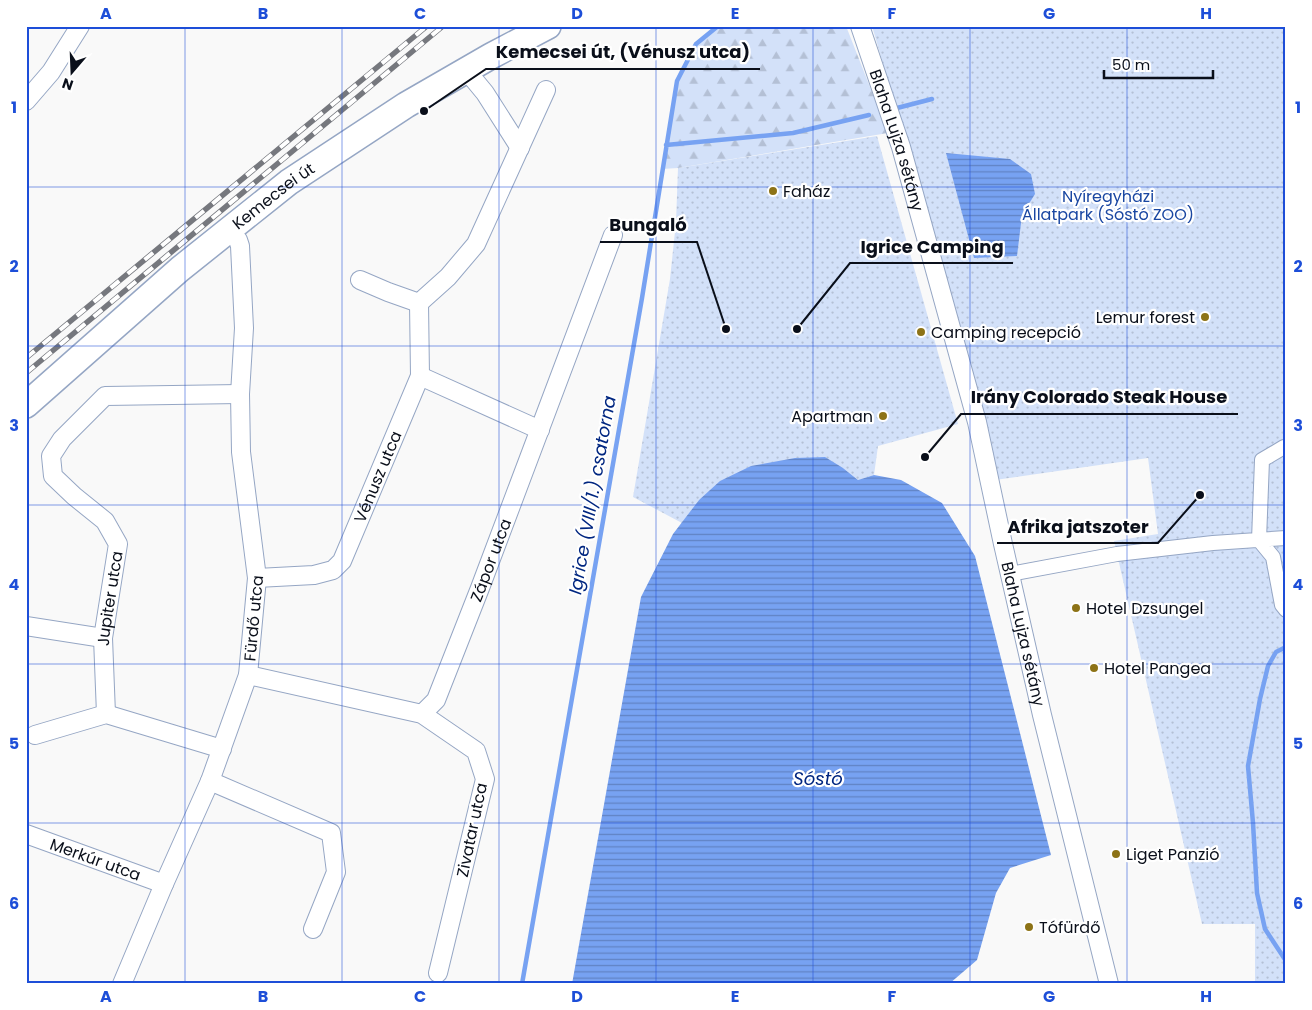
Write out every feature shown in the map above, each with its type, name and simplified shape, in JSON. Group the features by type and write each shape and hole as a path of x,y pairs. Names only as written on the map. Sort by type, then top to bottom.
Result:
{"main road":[{"name":"Kemecsei út","path":"26,405 180,270 289,182 399,109 491,56 548,26"}],"street":[{"path":"26,101 51,72 80,26"},
{"name":"Blaha Lujza sétány","path":"860,26 901,148 978,422 1042,714 1109,984"},
{"path":"466,70 485,93 520,148"},
{"path":"360,280 419,303 448,277 476,244 546,90"},
{"name":"Fürdő utca","path":"127,982 164,884 210,781 248,676 257,578 241,452 240,394 244,328 240,246 230,230"},
{"name":"Zápor utca","path":"422,714 436,700 614,235"},
{"name":"Vénusz utca","path":"257,578 314,575 332,570 342,561 420,376 419,303"},
{"path":"420,376 540,430"},
{"name":"Jupiter utca","path":"106,714 103,638 118,544 105,521 53,476 50,456 62,439 105,396 240,394"},
{"path":"1286,448 1284,447 1262,460 1259,540 1273,557 1282,605 1286,610"},
{"path":"1010,574 1117,554 1212,543 1286,538"},
{"path":"26,626 103,638"},
{"path":"248,676 422,714"},
{"path":"35,736 106,714 222,749"},
{"name":"Zivatar utca","path":"422,714 476,751 485,779 438,973"},
{"path":"210,781 330,833 336,872 313,929"},
{"name":"Merkúr utca","path":"26,834 164,884"}],"green space":[{"path":"718,26 846,26 888,133 678,168 662,169 677,81 696,44"},
{"name":"Nyíregyházi Állatpark (Sóstó ZOO)","path":"872,26 1286,26 1286,984 1255,984 1255,924 1202,924 1114,541 1158,534 1148,458 995,480 903,132"},
{"path":"877,136 958,424 878,446 874,475 858,480 843,468 699,500 682,523 633,497 670,279 676,222 678,168"}],"water":[{"path":"946,153 1010,159 1031,174 1035,194 1022,215 1017,256 974,258"},
{"name":"Sóstó","path":"825,457 858,480 874,475 901,480 942,503 975,556 1051,855 1010,868 996,893 977,960 949,984 572,984 641,597 673,534 699,500 720,481 751,466 795,458"}],"waterway":[{"name":"Igrice (VIII/1.) csatorna","path":"522,984 642,298 677,81 696,44 718,26"},
{"path":"897,108 932,99"},
{"path":"666,145 793,133 869,115"},
{"path":"1286,647 1276,652 1268,666 1248,766 1257,893 1265,929 1286,961"}],"railway":[{"path":"26,358 427,26"},
{"path":"26,373 443,26"}],"place":[{"name":"Kemecsei út, (Vénusz utca)","path":"424,111"},
{"name":"Faház","path":"773,191"},
{"name":"Lemur forest","path":"1205,317"},
{"name":"Bungaló","path":"726,329"},
{"name":"Igrice Camping","path":"797,329"},
{"name":"Camping recepció","path":"921,332"},
{"name":"Apartman","path":"883,416"},
{"name":"Irány Colorado Steak House","path":"925,457"},
{"name":"Afrika jatszoter","path":"1200,495"},
{"name":"Hotel Dzsungel","path":"1076,608"},
{"name":"Hotel Pangea","path":"1094,668"},
{"name":"Liget Panzió","path":"1116,854"},
{"name":"Tófürdő","path":"1029,927"}]}
